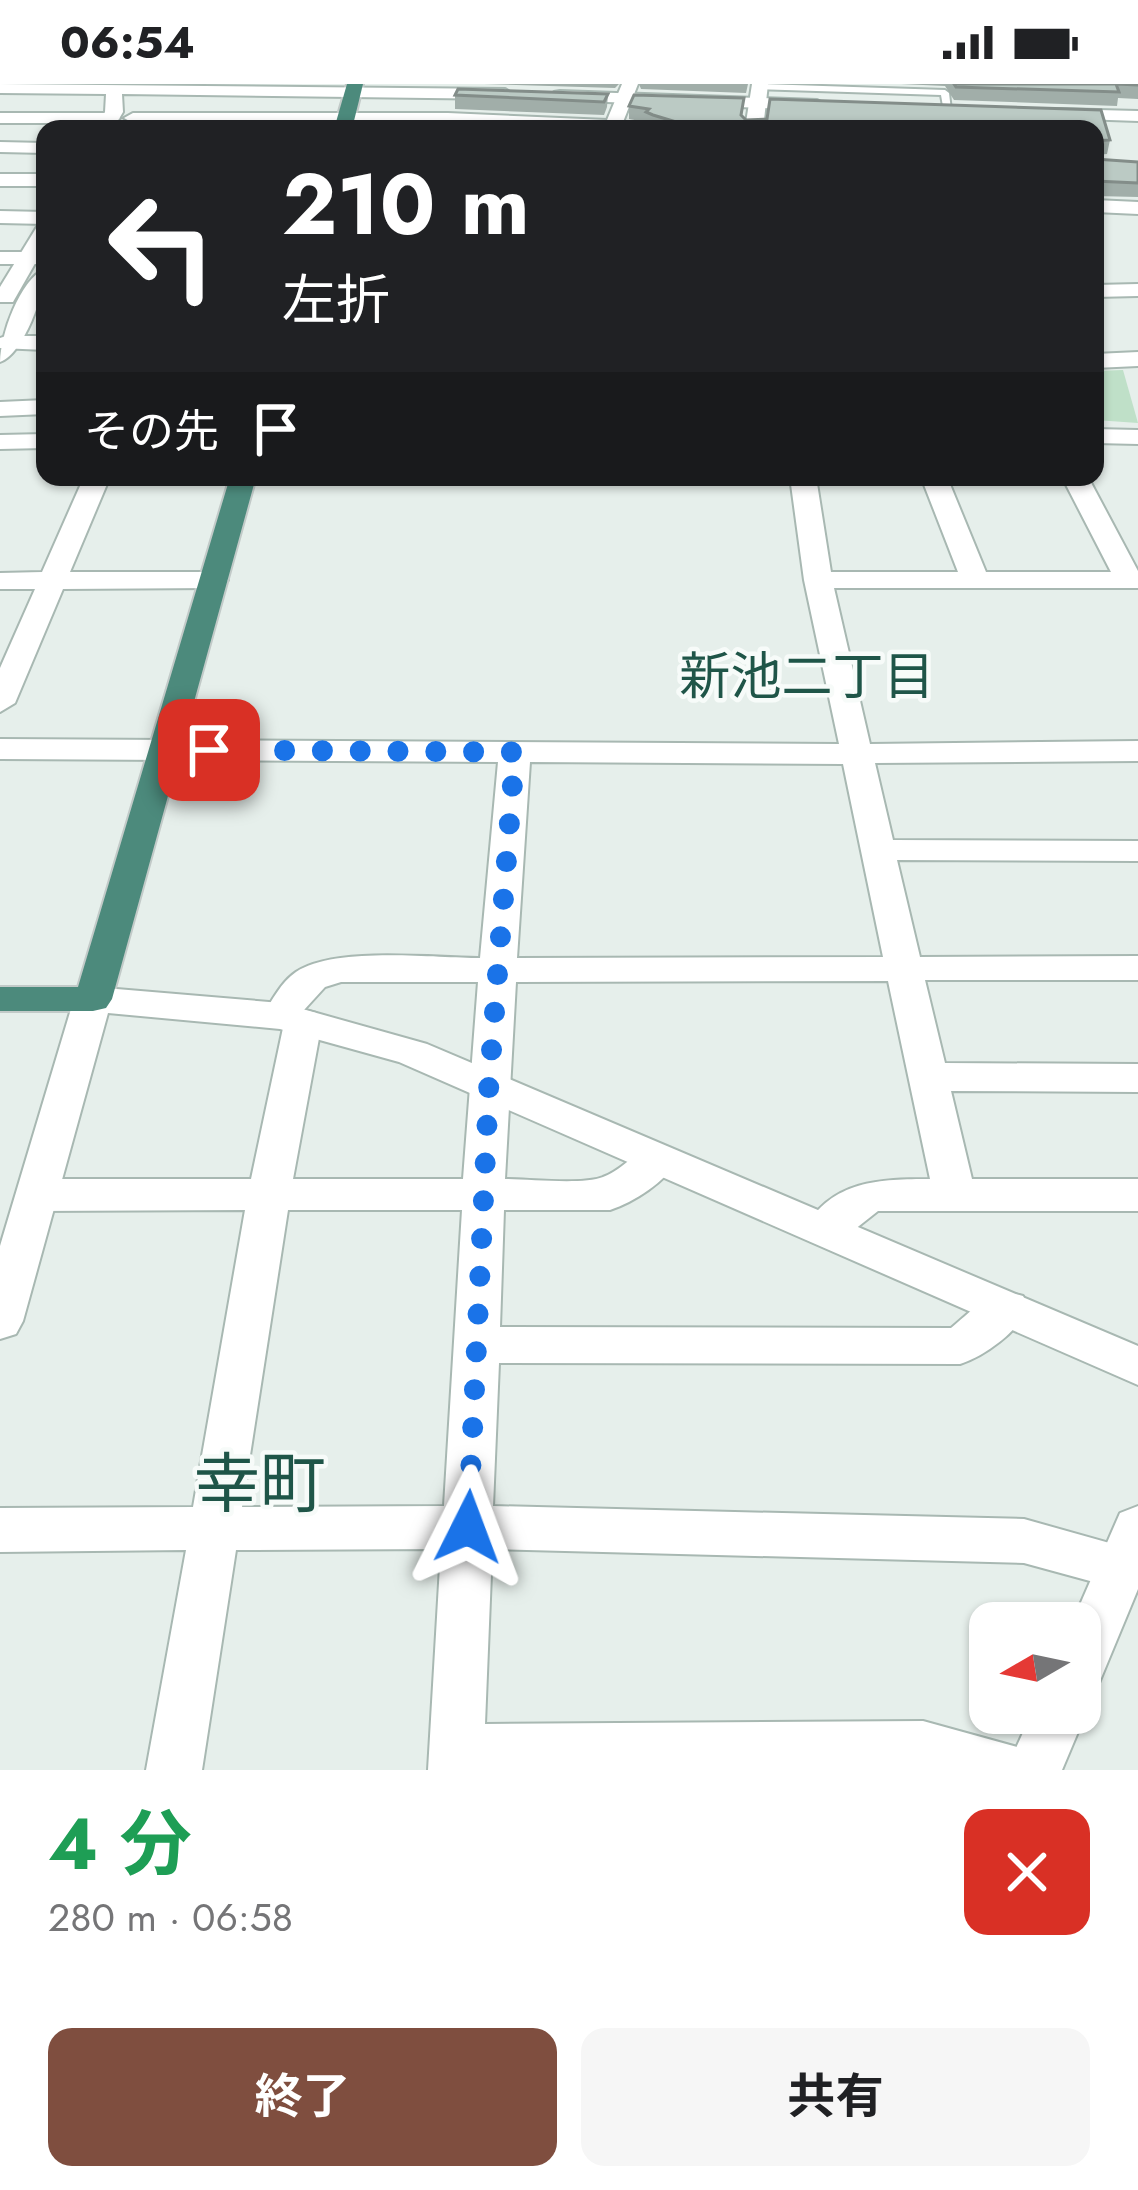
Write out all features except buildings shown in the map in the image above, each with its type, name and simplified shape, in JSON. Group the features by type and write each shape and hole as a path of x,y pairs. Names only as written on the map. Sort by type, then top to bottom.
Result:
{"highway":[{"path":"345,120 354,87"},
{"path":"0,999 93,999 240,486"}],"street":[{"path":"243,120 259,87"},
{"path":"0,92 259,87 454,88 533,95 759,91 971,110"},
{"path":"121,120 135,88"},
{"path":"448,120 454,88"},
{"path":"114,90 118,120"},
{"path":"616,120 628,91"},
{"path":"533,95 536,120"},
{"path":"1042,113 1138,116"},
{"path":"0,118 40,120"},
{"path":"0,147 36,148"},
{"path":"0,180 36,180"},
{"path":"1104,206 1138,208"},
{"path":"0,218 36,218"},
{"path":"0,258 36,258"},
{"path":"2,300 36,258"},
{"path":"1104,290 1138,290"},
{"path":"3,349 36,291"},
{"path":"3,349 36,344"},
{"path":"1104,348 1138,346"},
{"path":"1104,361 1138,359"},
{"path":"0,391 36,389"},
{"path":"0,409 36,407"},
{"path":"1104,436 1138,437"},
{"path":"0,442 36,441"},
{"path":"0,704 93,486"},
{"path":"804,486 818,580 954,1193"},
{"path":"938,486 975,580"},
{"path":"818,580 1134,580 1080,486"},
{"path":"0,581 214,580"},
{"path":"0,748 857,754 1138,751"},
{"path":"515,752 489,1082 456,1760 923,1747 1012,1770"},
{"path":"879,850 1138,851"},
{"path":"175,1770 218,1529 265,1196 301,984 318,972 498,968 1138,968"},
{"path":"0,1321 93,999 292,1019 394,1046 489,1082 657,1160 1138,1366"},
{"path":"929,1077 1138,1078"},
{"path":"37,1195 610,1194 657,1160"},
{"path":"826,1230 869,1196 1138,1195"},
{"path":"477,1345 960,1346 1007,1308"},
{"path":"0,1530 468,1527 1024,1541 1133,1556 1101,1622"},
{"path":"1034,1770 1050,1734"}],"green space":[{"path":"1123,370 1138,423 1104,421 1104,371"}],"district":[{"name":"新池二丁目","path":"807,676"},
{"name":"幸町","path":"260,1484"}],"route":[{"path":"209,750 515,752 489,1082 468,1527"}]}
